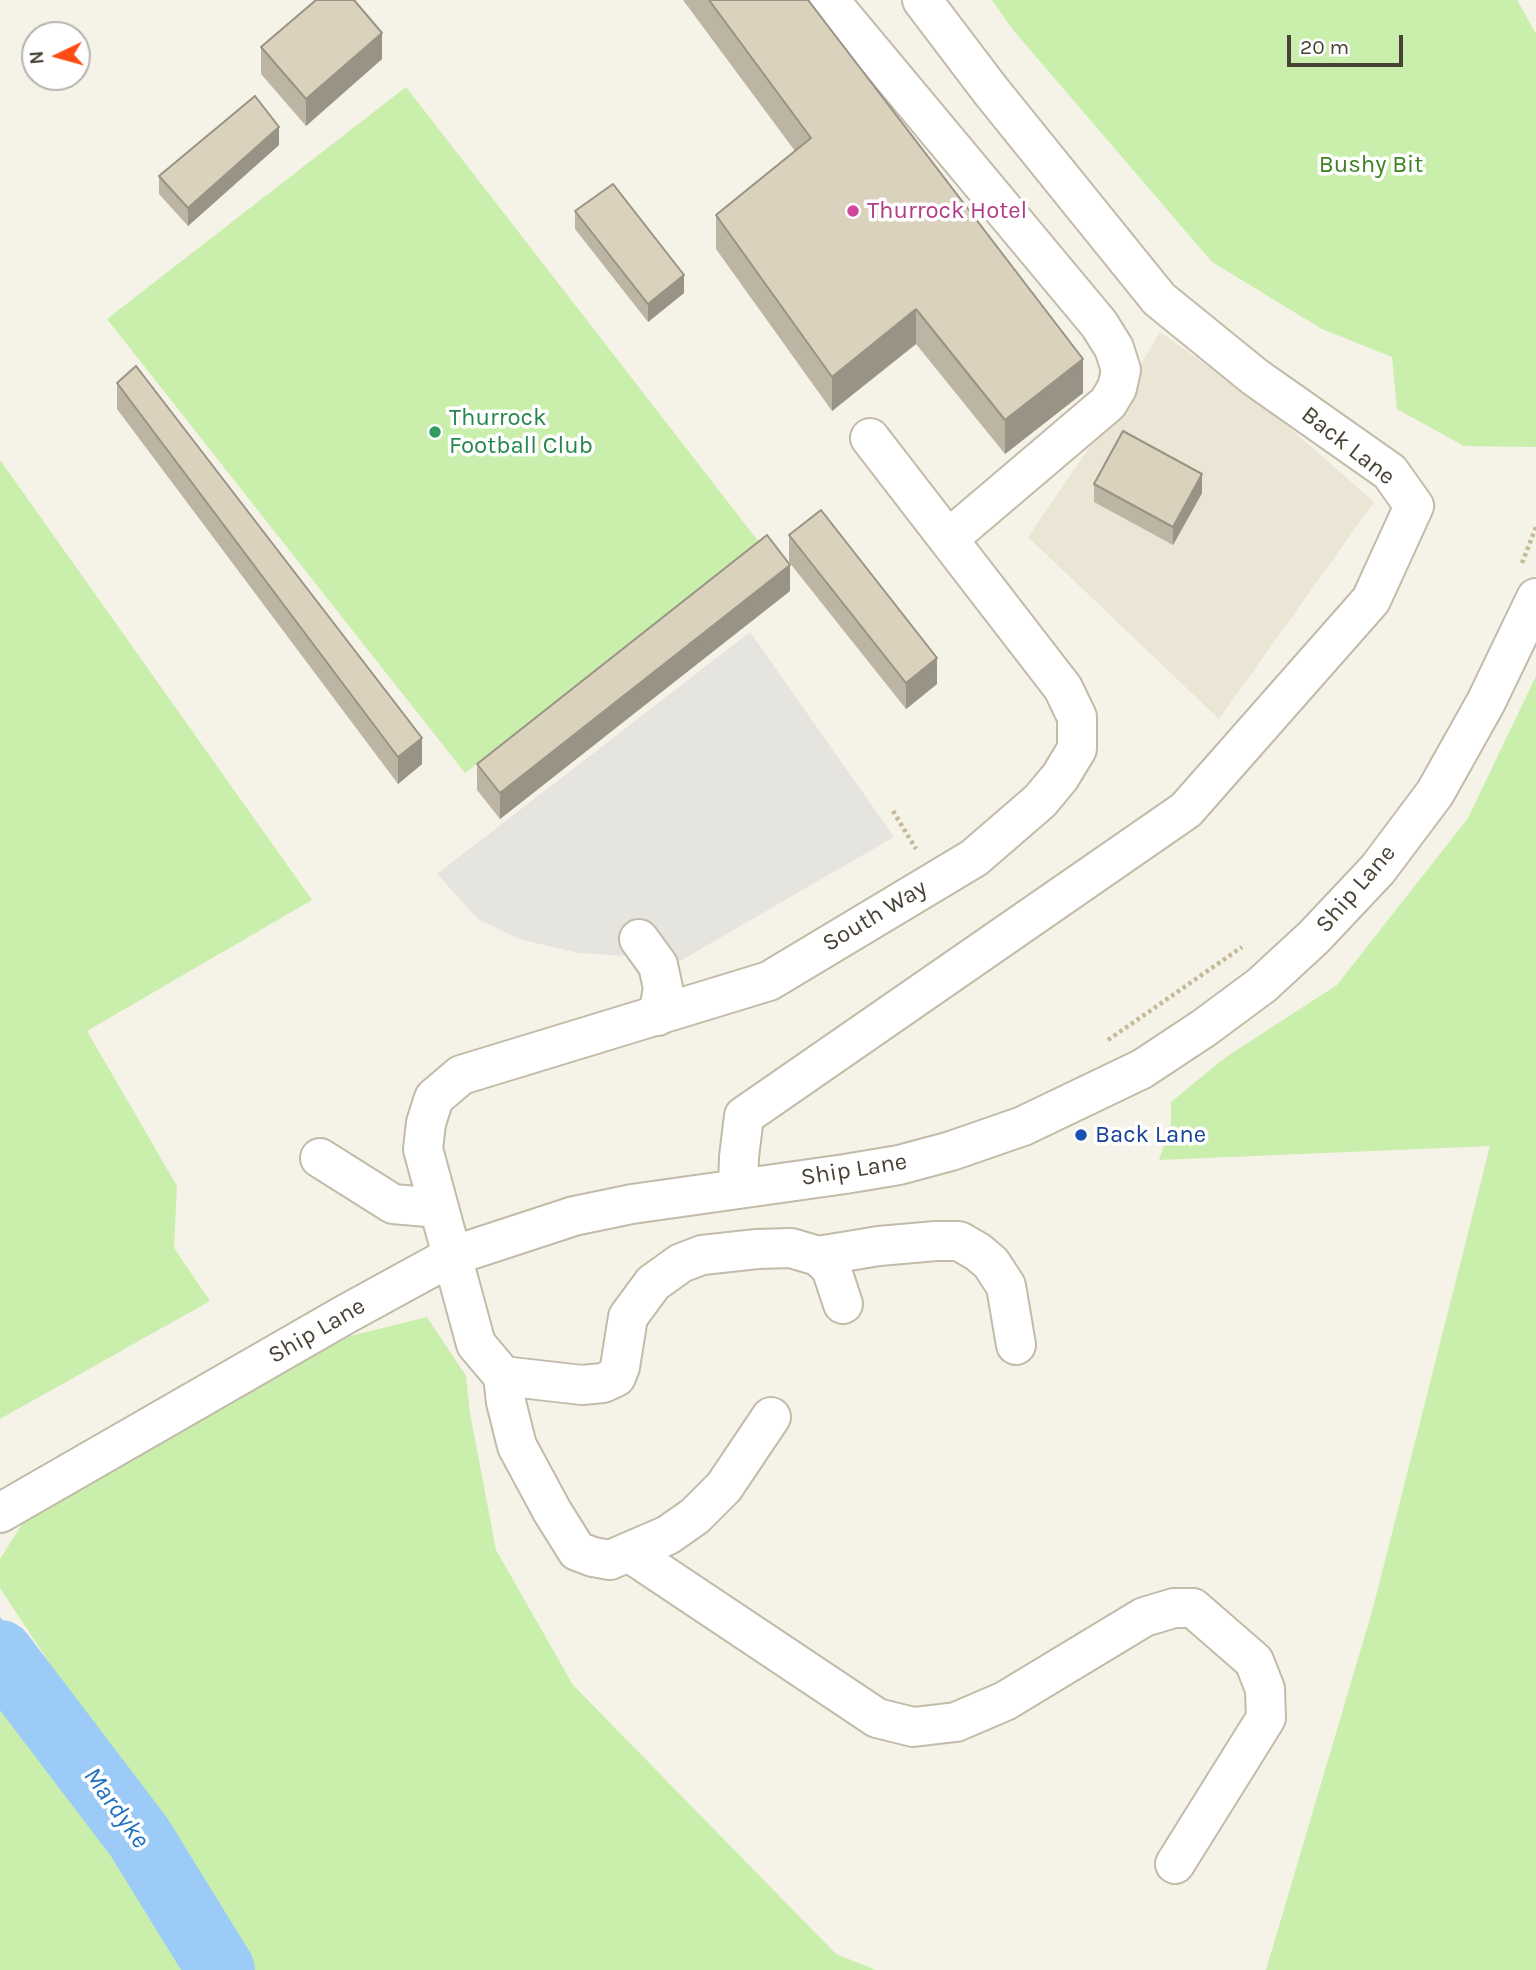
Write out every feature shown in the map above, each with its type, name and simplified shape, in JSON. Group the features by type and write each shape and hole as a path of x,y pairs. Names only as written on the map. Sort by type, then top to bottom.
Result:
{"street":[{"path":"829,0 1099,324 1114,348 1121,370 1117,387 1108,403 948,539"},
{"name":"Back Lane","path":"738,1187 738,1157 744,1116 1186,810 1371,600 1414,506 1390,472 1255,377 1159,299 990,91 922,0"},
{"name":"South Way","path":"503,1376 476,1344 423,1149 426,1123 434,1098 461,1075 769,981 974,858 1040,801 1060,777 1077,749 1077,718 1063,688 870,438"},
{"name":"Ship Lane","path":"0,1513 452,1256 574,1216 632,1203 899,1165 951,1151 1023,1126 1142,1069 1262,985 1314,937 1378,869 1434,793 1486,702 1536,598"},
{"path":"639,939 658,965 663,988 658,1016"},
{"path":"320,1158 393,1204 439,1208"},
{"path":"771,1416 724,1488 695,1516 668,1535 610,1560 577,1551 552,1511 517,1446 506,1402 503,1376 582,1385 603,1383 615,1377 620,1367 628,1317 653,1283 681,1263 702,1255 757,1249 791,1248 818,1256 879,1246 959,1241 991,1263 1006,1286 1016,1345"},
{"path":"818,1256 831,1268 843,1304"},
{"path":"630,1553 877,1718 913,1727 956,1722 1005,1701 1144,1617 1174,1608 1192,1608 1254,1661 1265,1689 1266,1718 1175,1864"}],"shaded area":[{"path":"1160,332 1267,408 1374,502 1219,719 1028,537 1107,422"},
{"path":"750,632 894,837 680,961 641,980 626,956 579,953 519,939 478,919 437,874"}],"green space":[{"name":"Bushy Bit","path":"992,0 1517,0 1536,34 1536,447 1464,446 1397,409 1392,357 1322,329 1212,262 1013,30"},
{"name":"Thurrock Football Club","path":"406,87 762,546 465,773 107,319"},
{"path":"0,460 312,900 87,1031 177,1186 174,1248 210,1301 0,1419"},
{"path":"1536,676 1536,1970 1266,1970 1373,1608 1490,1146 1159,1160 1171,1124 1171,1102 1226,1057 1337,985 1468,818"},
{"path":"427,1317 466,1376 470,1413 496,1550 573,1685 836,1954 876,1970 0,1970 0,1705 54,1775 106,1743 0,1588 0,1559 27,1516 330,1341"}],"water":[{"path":"0,1617 20,1641 56,1673 106,1743 55,1775 0,1705"}],"building":[{"path":"316,0 354,0 382,33 306,99 261,47"},
{"name":"Thurrock Hotel","path":"709,0 808,0 1083,359 1005,420 916,309 832,377 716,215 811,138"},
{"path":"255,96 279,127 188,208 159,176"},
{"path":"613,184 684,275 648,304 575,211"},
{"path":"136,366 422,738 398,757 117,383"},
{"path":"1123,431 1202,474 1173,527 1094,484"},
{"path":"821,510 937,658 906,683 789,535"},
{"path":"767,535 790,565 500,793 477,764"}],"waterway":[{"name":"Mardyke","path":"0,1654 139,1837 221,1970"}],"place":[{"name":"Thurrock Hotel","path":"853,211"},
{"name":"Thurrock Football Club","path":"435,432"},
{"name":"Back Lane","path":"1081,1135"}]}
